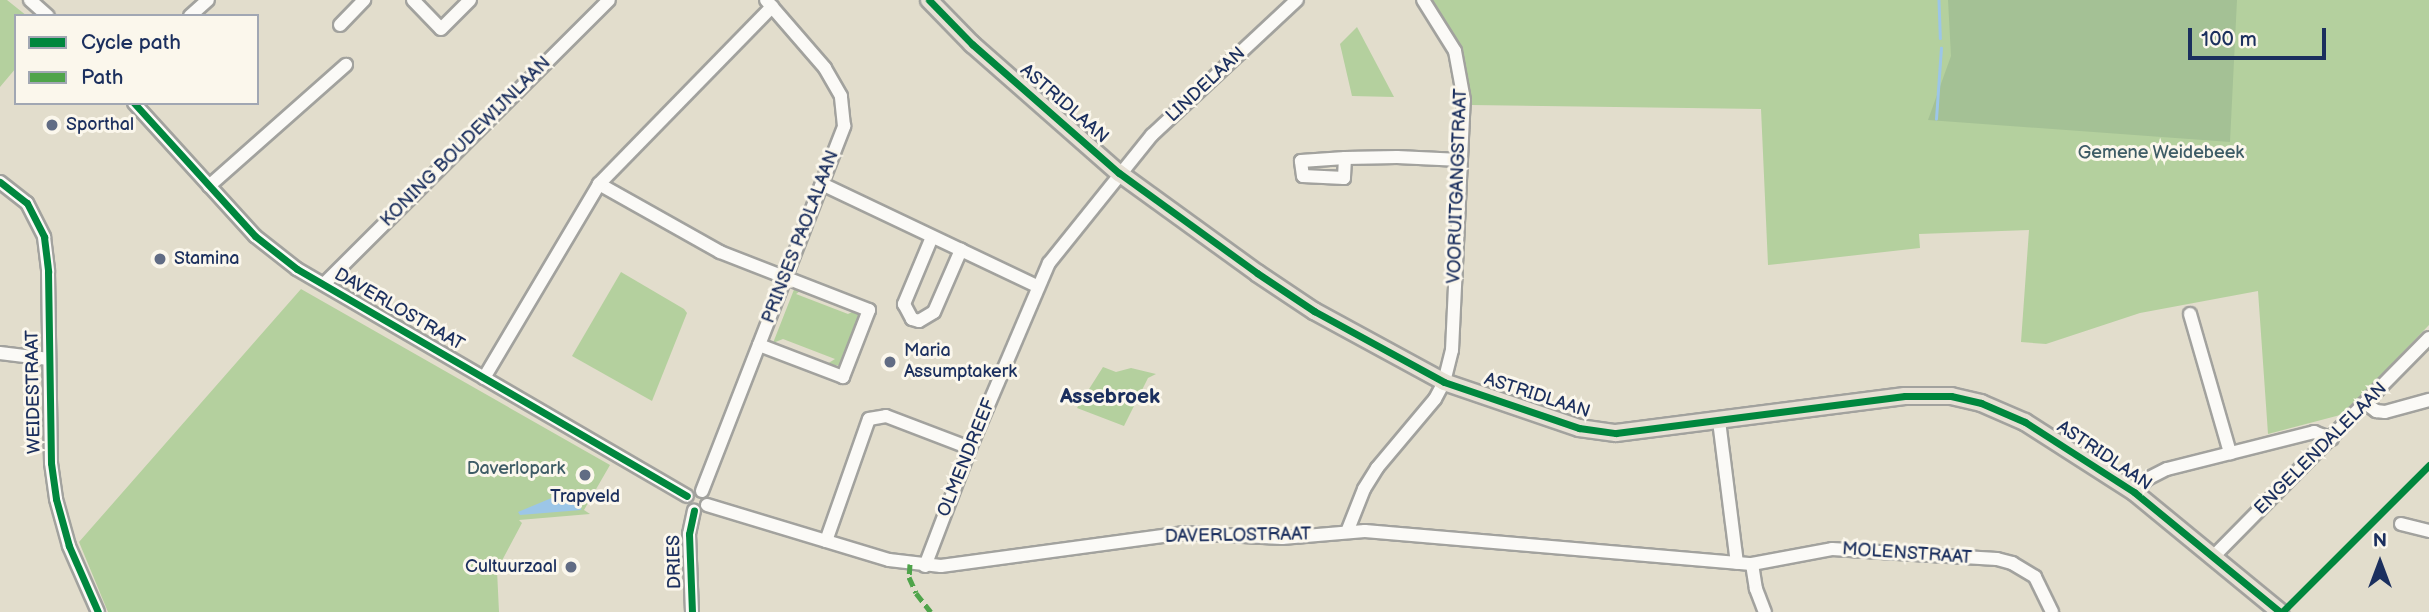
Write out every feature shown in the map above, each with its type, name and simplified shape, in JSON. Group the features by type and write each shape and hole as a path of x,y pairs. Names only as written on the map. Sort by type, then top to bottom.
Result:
{"main road":[{"name":"ASTRIDLAAN","path":"929,0 972,44 1119,173 1256,273 1314,311 1444,382 1598,431 1650,431 1881,399 1951,396 1981,402 2017,418 2134,492 2280,612"}],"street":[{"path":"30,0 47,9"},
{"path":"192,14 208,0"},
{"path":"340,25 364,0"},
{"path":"413,0 441,29 470,0"},
{"name":"KONING BOUDEWIJNLAAN","path":"324,285 609,0"},
{"name":"LINDELAAN","path":"1119,173 1152,135 1297,0"},
{"name":"VOORUITGANGSTRAAT","path":"1423,0 1448,37 1460,64 1464,100 1452,349 1444,382"},
{"path":"484,378 599,184 769,3"},
{"name":"PRINSES PAOLALAAN","path":"702,491 844,126 841,96 825,68 769,3"},
{"path":"209,186 346,65"},
{"name":"DAVERLOSTRAAT","path":"136,105 274,253 324,285 687,496"},
{"path":"1345,158 1461,160"},
{"name":"OLMENDREEF","path":"925,566 1037,286 1049,263 1119,173"},
{"name":"WEIDESTRAAT","path":"0,182 27,203 44,237 51,463 56,499 69,546 98,612"},
{"path":"599,184 720,252 869,310 843,377 759,345"},
{"path":"822,184 1037,286"},
{"path":"932,237 904,304 912,319 919,321 934,312 961,250"},
{"path":"2190,314 2230,453"},
{"name":"ENGELENDALELAAN","path":"2212,558 2429,338"},
{"path":"0,353 49,359"},
{"path":"1347,532 1364,489 1377,468 1434,399 1444,382"},
{"path":"2365,403 2376,411 2385,412 2429,400"},
{"path":"826,541 869,419 886,416 970,448"},
{"path":"1719,421 1737,563"},
{"path":"2134,492 2153,474 2230,453 2314,432 2332,439"},
{"path":"692,491 702,491 707,497 707,505 702,510 694,511 686,503 687,496 692,491"},
{"name":"DAVERLOSTRAAT","path":"707,505 889,560 925,566 960,565 1178,534 1282,538 1347,532 1737,563"},
{"name":"DRIES","path":"692,612 689,534 694,511"},
{"path":"2401,524 2429,531"},
{"name":"MOLENSTRAAT","path":"1737,563 1752,564 1832,549 1997,559 2012,563 2035,578 2052,612"},
{"path":"1752,564 1756,589 1765,612"}],"green space":[{"path":"0,0 7,0 24,14 14,14 14,70 0,87"},
{"name":"Gemene Weidebeek","path":"1427,0 2429,0 2429,325 2344,414 2268,434 2258,291 2140,313 2046,344 2021,342 2029,230 1919,234 1920,248 1768,265 1761,109 1471,105 1468,80 1456,42 1448,25"},
{"path":"1948,0 2237,0 2230,142 1928,120 1951,56"},
{"path":"1357,27 1394,97 1352,96 1340,44"},
{"path":"621,272 687,313 652,401 572,356"},
{"path":"795,287 803,289 796,294 848,314 856,310 860,314 841,366 827,364 835,359 783,339 773,343"},
{"name":"Daverlopark","path":"301,289 610,465 584,510 590,514 519,520 522,523 497,570 499,612 108,612 79,542"},
{"path":"1103,367 1116,372 1131,368 1156,374 1148,378 1124,426 1077,408"}],"water":[{"path":"566,492 582,499 581,510 520,515 518,512"}],"waterway":[{"path":"1939,0 1940,38"},
{"path":"1936,119 1941,48"}],"marked path":[{"path":"910,564 909,577 916,593 931,612"}],"cycle path":[{"path":"929,0 972,44 1119,173 1314,311 1444,382 1579,428 1616,433 1905,396 1951,396 1981,403 2025,422 2134,492 2280,612"},
{"path":"136,105 255,236 297,269 687,496"},
{"path":"0,182 27,203 44,237 48,272 51,463 56,499 69,546 98,612"},
{"path":"2282,612 2429,465"},
{"path":"692,612 689,534 694,511"}],"place":[{"name":"Sporthal","path":"52,125"},
{"name":"Stamina","path":"160,259"},
{"name":"Maria Assumptakerk","path":"890,362"},
{"name":"Trapveld","path":"585,475"},
{"name":"Cultuurzaal","path":"571,567"}],"district":[{"name":"Assebroek","path":"1110,397"}]}
